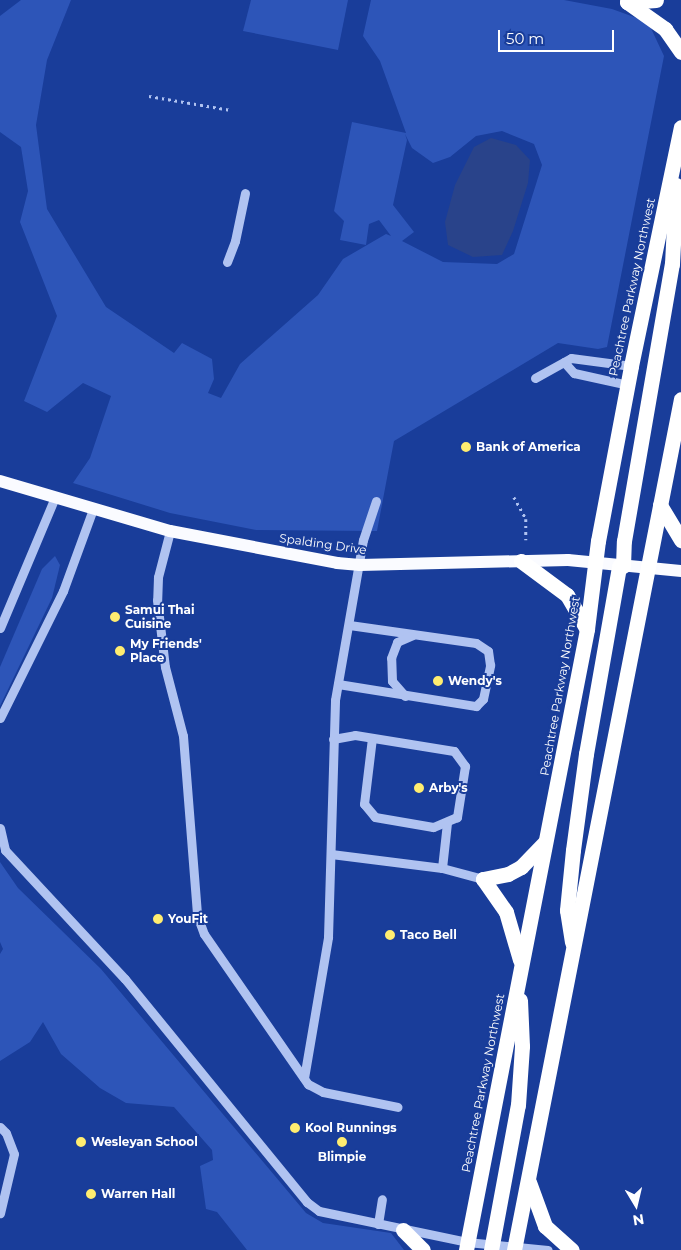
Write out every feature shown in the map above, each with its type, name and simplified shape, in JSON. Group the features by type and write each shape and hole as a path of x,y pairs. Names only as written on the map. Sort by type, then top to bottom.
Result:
{"highway":[{"path":"623,1 656,0"},
{"path":"623,1 665,29 681,52"},
{"name":"Peachtree Parkway Northwest","path":"467,1246 587,629 596,564 631,366 681,127"},
{"path":"574,950 567,910 573,850 586,754 621,566 672,264 676,151"},
{"path":"515,1248 660,505 677,433 681,398"},
{"path":"660,505 681,540"},
{"path":"521,561 567,595 587,629"},
{"path":"522,965 506,912 483,879 508,874 521,867 545,842"},
{"path":"490,1248 518,1105 522,1038 518,984"},
{"path":"528,1178 545,1226 572,1250"},
{"path":"403,1230 423,1250"}],"main road":[{"name":"Spalding Drive","path":"0,481 170,531 360,565 521,561 596,564 681,571"}],"street":[{"path":"227,262 235,241 245,193"},
{"path":"536,378 571,358 631,366"},
{"path":"564,362 574,373 628,385"},
{"path":"0,628 55,498"},
{"path":"304,1078 328,937 333,739 338,684 363,540 376,501"},
{"path":"0,718 63,591 92,509"},
{"path":"170,531 158,577 156,600 165,667 183,736 197,915 204,934 304,1078 323,1092 398,1107"},
{"path":"338,684 476,706 482,698 490,665 488,651 476,643 349,625"},
{"path":"405,696 392,681 391,658 397,642 413,634"},
{"path":"333,739 355,735 454,751 465,766 457,817 447,824 433,827 375,817 364,804 372,738"},
{"path":"442,868 447,824"},
{"path":"0,828 5,850 125,979 307,1202 319,1212 378,1224 467,1246 548,1250"},
{"path":"331,854 442,868 483,879"},
{"path":"0,1128 6,1133 14,1154 0,1213"},
{"path":"378,1224 382,1199"}],"path":[{"path":"149,96 231,110"},
{"path":"514,497 526,519 526,540"}],"shaded area":[{"path":"21,0 71,0 47,60 36,125 47,209 106,307 174,353 182,343 212,359 214,379 208,393 221,398 240,364 318,295 343,259 386,234 391,236 379,220 369,224 366,245 340,240 344,221 334,211 352,122 406,133 380,61 363,36 371,0 564,0 612,9 648,22 664,56 607,347 598,349 558,343 394,441 377,531 256,530 170,513 73,483 90,458 111,396 83,383 47,412 24,401 57,316 20,222 28,191 21,147 0,132 0,16","holes":["502,131 534,144 542,165 514,254 497,264 443,262 402,241 414,232 393,205 407,140 405,134 412,148 433,163 450,157 476,136"]},
{"path":"251,0 348,0 338,50 243,31"},
{"path":"491,138 516,145 530,160 528,183 513,231 502,255 473,257 448,245 445,222 455,185 474,147"},
{"path":"55,556 60,565 52,598 0,706 0,667 42,569"},
{"path":"0,862 18,888 101,969 306,1213 323,1223 391,1233 404,1250 247,1250 217,1212 206,1209 200,1166 213,1160 212,1150 174,1107 126,1103 100,1088 61,1054 43,1022 30,1042 0,1061 0,954 3,949 0,942"}],"place":[{"name":"Bank of America","path":"466,447"},
{"name":"Samui Thai Cuisine","path":"115,617"},
{"name":"My Friends' Place","path":"120,651"},
{"name":"Wendy's","path":"438,681"},
{"name":"Arby's","path":"419,788"},
{"name":"YouFit","path":"158,919"},
{"name":"Taco Bell","path":"390,935"},
{"name":"Kool Runnings","path":"295,1128"},
{"name":"Wesleyan School","path":"81,1142"},
{"name":"Blimpie","path":"342,1142"},
{"name":"Warren Hall","path":"91,1194"}]}
